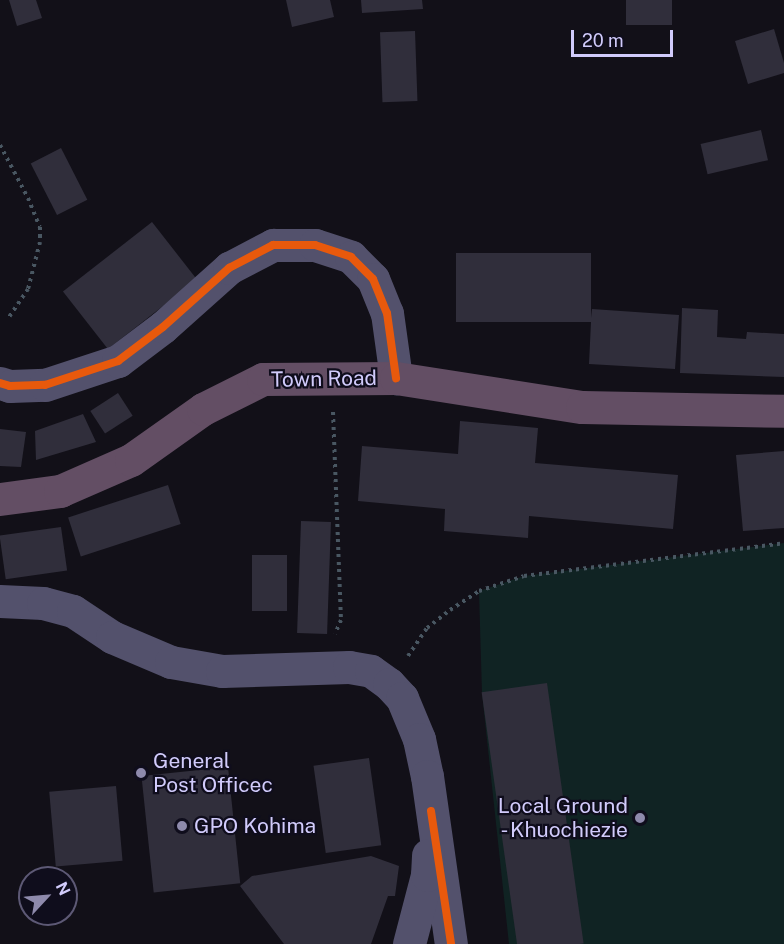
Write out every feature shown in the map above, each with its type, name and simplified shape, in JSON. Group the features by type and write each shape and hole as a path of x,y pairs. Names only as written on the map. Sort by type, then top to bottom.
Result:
{"highway":[{"name":"Town Road","path":"0,499 60,491 131,460 202,409 262,379 332,376 396,378 582,407 784,411"}],"main road":[{"path":"0,383 10,386 45,385 118,360 163,327 229,268 273,245 315,245 351,257 373,279 387,313 396,378"},
{"path":"0,601 43,603 73,611 112,637 142,652 201,668 222,671 323,666 371,671 389,684 402,698 414,723 427,776 451,944"},
{"path":"409,944 427,875 431,811"}],"path":[{"path":"0,145 28,198 40,227 40,242 28,289 9,317"},
{"path":"323,666 341,620 332,376"},
{"path":"389,684 427,628 479,591 524,576 784,543"}],"green space":[{"name":"Local Ground - Khuochiezie","path":"784,543 784,944 509,944 482,693 479,591 524,576"}],"building":[{"path":"9,0 36,0 42,18 17,26"},
{"path":"286,0 330,0 334,17 292,27"},
{"path":"361,0 422,0 423,9 362,13"},
{"path":"626,0 672,0 672,25 626,25"},
{"path":"774,29 784,63 784,73 748,84 735,41"},
{"path":"415,31 417,101 382,102 380,32"},
{"path":"761,130 768,160 708,174 701,144"},
{"path":"61,148 87,200 57,215 31,163"},
{"path":"152,222 197,280 108,349 63,292"},
{"path":"456,253 591,253 591,318 592,309 679,315 675,369 589,364 591,322 456,322"},
{"path":"682,308 718,310 717,337 746,339 747,332 784,334 784,377 680,373"},
{"path":"118,393 133,416 105,434 90,411"},
{"path":"83,414 96,442 36,460 35,431"},
{"path":"460,421 538,428 535,463 678,475 673,529 529,516 528,538 444,531 445,509 358,501 362,446 458,454"},
{"path":"0,429 26,432 21,467 0,466"},
{"path":"784,451 784,528 743,531 736,455"},
{"path":"168,485 181,524 81,556 68,517"},
{"path":"301,521 331,522 327,634 297,633"},
{"path":"61,527 67,571 6,579 0,536"},
{"path":"252,555 287,555 287,611 252,611"},
{"path":"547,683 584,943 517,944 482,692"},
{"path":"369,758 381,845 326,853 314,766"},
{"path":"228,767 240,883 154,892 141,776"},
{"path":"116,786 123,861 56,866 49,792"},
{"path":"371,856 399,866 395,896 388,896 371,944 284,944 240,886 252,876"}],"cycle path":[{"path":"0,383 10,386 45,385 118,361 163,327 229,268 273,245 315,245 351,257 373,279 387,313 396,378"},
{"path":"431,811 451,944"}],"place":[{"name":"General Post Officec","path":"141,773"},
{"name":"Local Ground - Khuochiezie","path":"640,818"},
{"name":"GPO Kohima","path":"182,826"}]}
